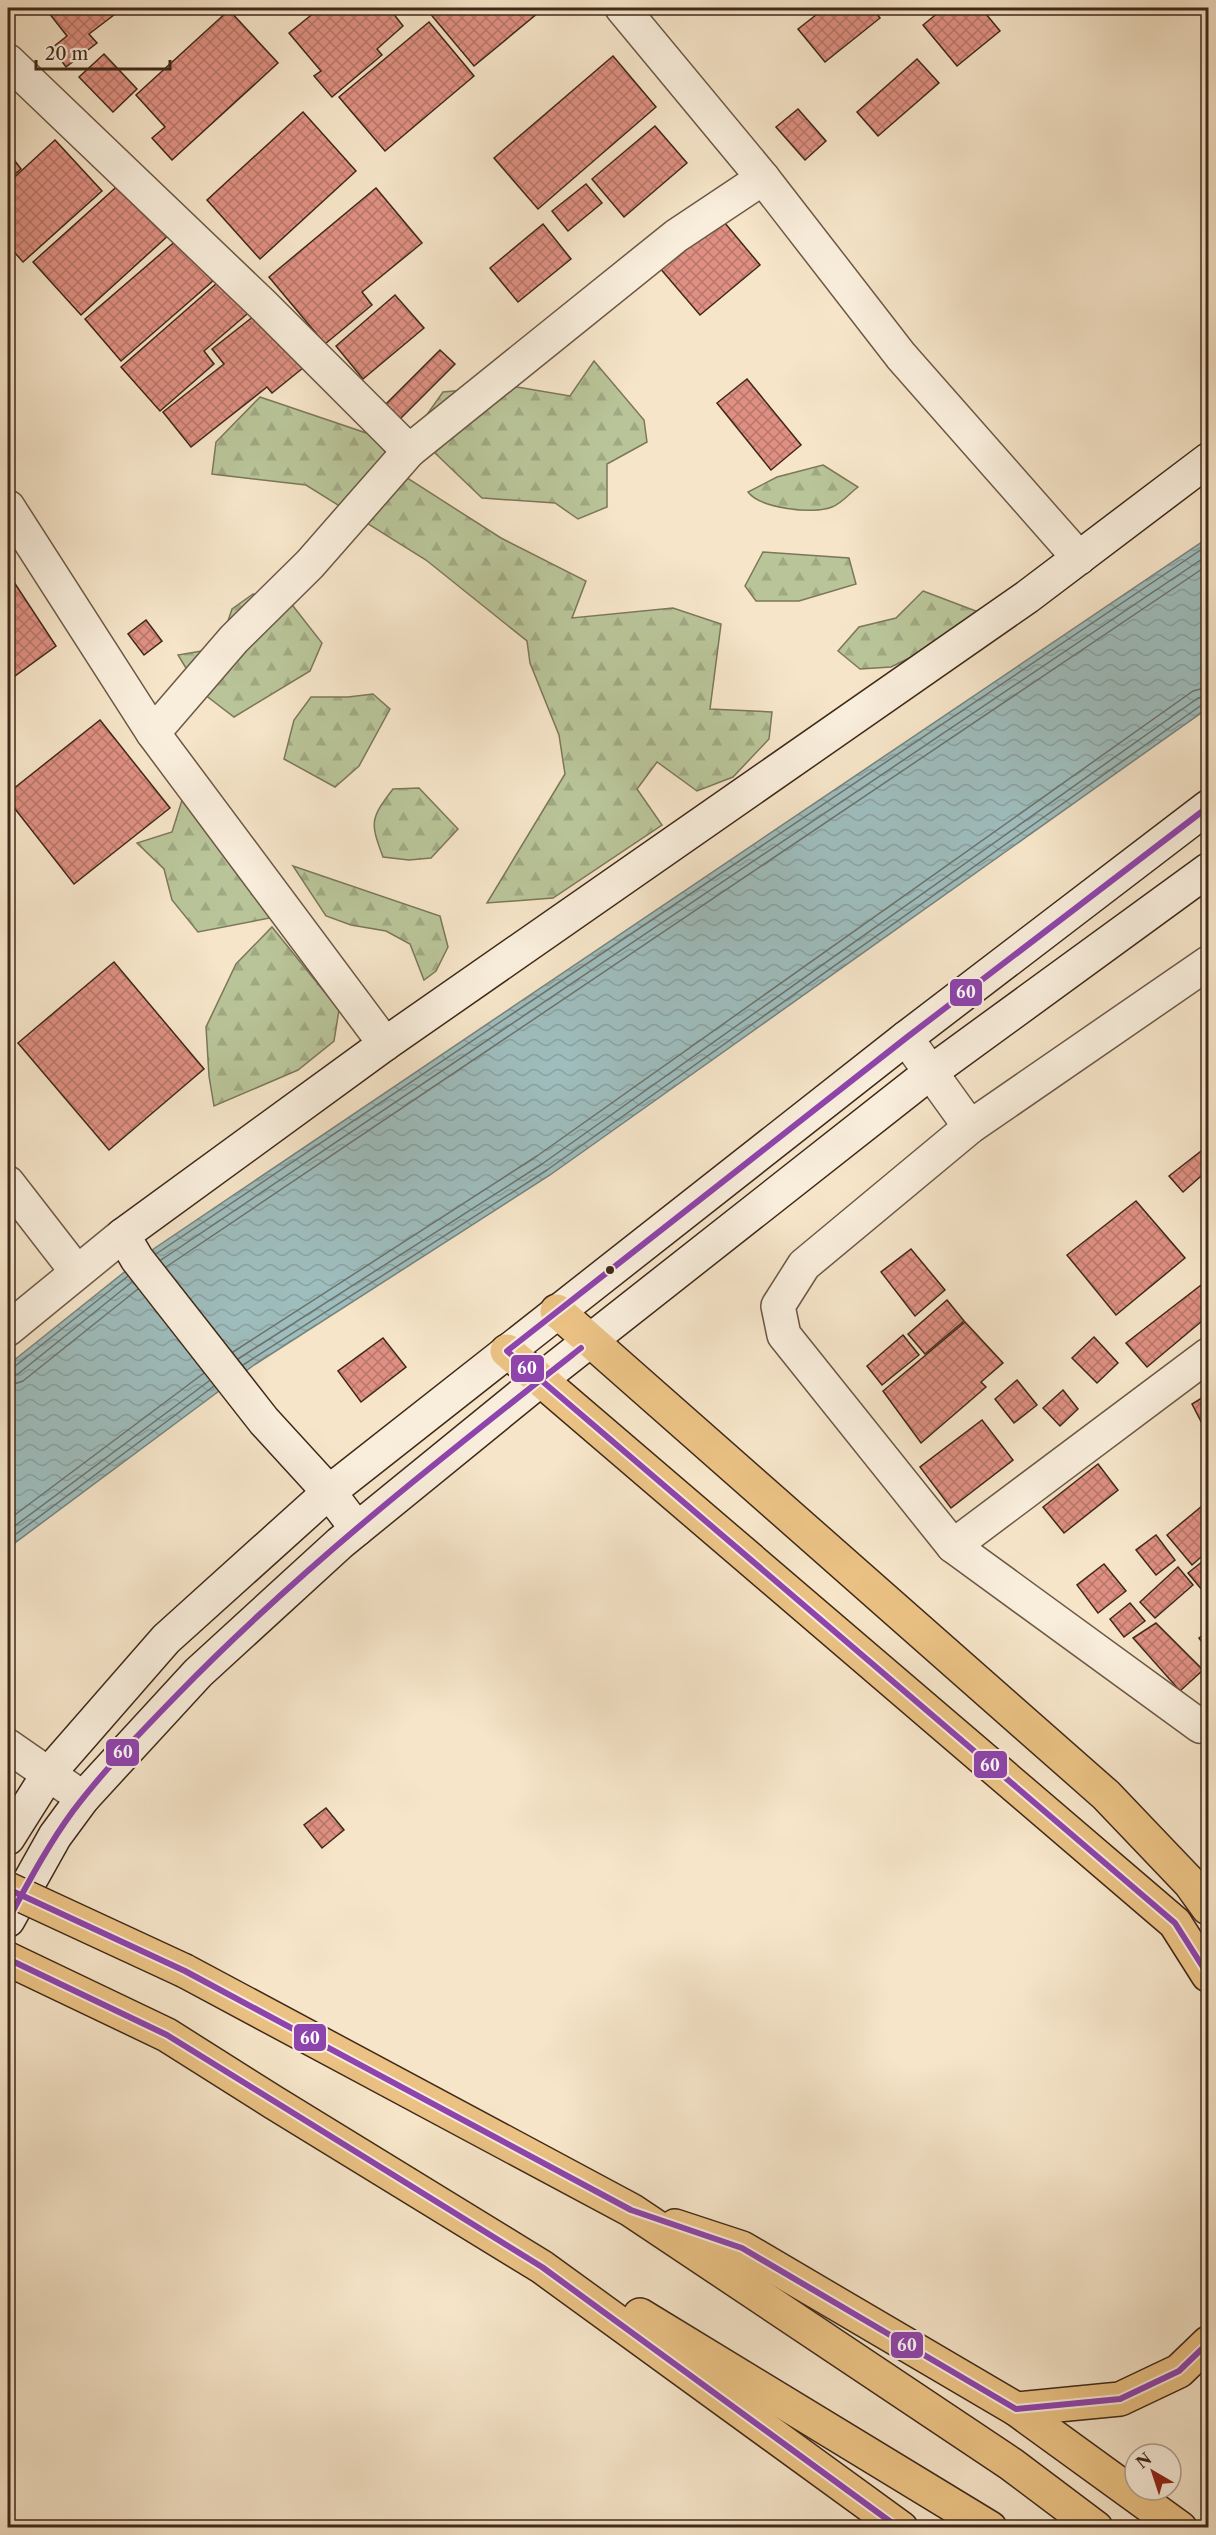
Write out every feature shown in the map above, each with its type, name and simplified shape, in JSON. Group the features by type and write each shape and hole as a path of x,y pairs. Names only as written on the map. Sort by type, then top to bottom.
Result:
{"main road":[{"path":"557,1311 1106,1795 1190,1883 1209,1908"},
{"path":"507,1352 1175,1923 1209,1974"},
{"path":"8,1889 184,1971 631,2210 1011,2464 1096,2528"},
{"path":"8,1959 167,2035 542,2267 900,2527"},
{"path":"631,2210 742,2248 1016,2409 1180,2528"},
{"path":"542,2267 647,2318 990,2528"},
{"path":"1016,2409 1120,2399 1179,2371 1209,2343"}],"street":[{"path":"622,8 763,178 901,356 1079,558"},
{"path":"8,61 262,304 409,451"},
{"path":"153,734 234,639 310,564 409,451 676,236 763,178"},
{"path":"8,1329 77,1272 130,1247 385,1044 1027,597 1209,460"},
{"path":"8,507 153,734 385,1044"},
{"path":"8,1838 49,1773 166,1639 328,1492 906,1038 1209,807"},
{"path":"8,1920 55,1836 83,1798 198,1673 357,1529 540,1380 931,1072 1209,870"},
{"path":"1206,1729 953,1546 784,1335 778,1306 804,1265 970,1127 1209,963"},
{"path":"906,1038 970,1127"},
{"path":"8,1183 77,1272"},
{"path":"130,1247 264,1421 328,1492 357,1529"},
{"path":"953,1546 1209,1355"},
{"path":"8,1746 83,1798"}],"green space":[{"path":"594,361 644,420 647,442 607,464 607,507 578,519 555,503 482,498 414,433 443,392 511,386 570,396"},
{"path":"260,397 372,435 404,476 501,538 586,581 572,618 673,608 721,624 710,709 772,712 769,739 733,777 697,791 657,762 637,789 662,825 553,898 487,903 565,774 559,735 530,663 527,641 426,560 306,485 212,474 216,442"},
{"path":"823,465 858,487 835,506 813,510 787,508 754,498 748,492 777,477"},
{"path":"763,552 849,558 856,584 799,601 756,601 745,586"},
{"path":"923,591 981,613 938,644 891,667 860,669 838,651 859,627 896,618"},
{"path":"253,594 293,606 322,643 310,671 234,717 200,691 178,655 219,648 232,609"},
{"path":"373,694 390,709 359,766 335,787 284,759 294,720 311,697"},
{"path":"419,788 458,829 431,858 409,860 383,857 374,828 376,814 393,789"},
{"path":"183,797 280,916 198,932 172,900 164,869 137,843 172,832"},
{"path":"293,866 440,916 448,947 436,971 424,980 410,944 386,931 351,925 326,916"},
{"path":"272,927 339,1010 334,1041 298,1070 214,1106 209,1076 206,1027 236,964"}],"water":[{"path":"1208,538 1208,708 550,1175 254,1365 8,1548 8,1365 152,1250"}],"building":[{"path":"45,8 123,8 89,34 97,43 66,67 52,48 67,36"},
{"path":"320,8 389,8 403,26 377,49 382,55 332,97 314,76 321,71 289,33"},
{"path":"431,8 544,8 474,66 428,11"},
{"path":"825,8 872,8 880,18 825,62 798,29"},
{"path":"944,8 981,8 1000,31 957,66 923,25"},
{"path":"229,10 278,63 172,160 152,138 165,127 136,95"},
{"path":"429,22 474,76 385,151 339,97"},
{"path":"104,54 137,89 113,112 79,77"},
{"path":"613,56 656,107 538,209 494,158"},
{"path":"917,59 939,83 878,136 857,112"},
{"path":"798,109 826,141 805,160 776,127"},
{"path":"303,112 356,171 260,259 207,200"},
{"path":"655,126 687,163 624,217 592,179"},
{"path":"55,140 102,191 23,262 8,245 8,183"},
{"path":"8,152 21,169 8,180"},
{"path":"123,181 171,233 81,315 33,262"},
{"path":"586,184 602,203 568,231 552,211"},
{"path":"376,188 422,243 362,292 372,305 325,344 269,277"},
{"path":"719,216 760,265 700,315 659,267"},
{"path":"543,224 571,259 518,302 490,268"},
{"path":"178,239 213,281 121,361 85,319"},
{"path":"225,276 253,309 204,351 214,364 160,411 121,367"},
{"path":"395,295 424,328 363,379 336,346"},
{"path":"259,312 303,368 272,393 267,387 191,447 163,412 224,364 212,349"},
{"path":"440,350 455,364 397,422 382,408"},
{"path":"747,379 801,445 771,470 717,403"},
{"path":"8,573 56,646 8,681"},
{"path":"146,620 162,641 144,655 128,634"},
{"path":"100,720 170,808 74,884 8,800 8,793"},
{"path":"114,962 204,1069 109,1150 18,1043"},
{"path":"1205,1148 1208,1151 1208,1170 1183,1192 1169,1176"},
{"path":"1136,1201 1185,1258 1116,1315 1067,1255"},
{"path":"911,1249 945,1290 915,1316 881,1272"},
{"path":"1205,1282 1208,1286 1208,1316 1147,1367 1126,1343"},
{"path":"947,1300 964,1321 925,1354 908,1334"},
{"path":"965,1322 1003,1363 981,1382 986,1387 921,1443 883,1391"},
{"path":"903,1335 919,1355 882,1385 867,1366"},
{"path":"1094,1337 1118,1363 1097,1383 1072,1358"},
{"path":"383,1338 406,1367 361,1402 338,1371"},
{"path":"1017,1380 1037,1405 1014,1423 995,1399"},
{"path":"1063,1390 1078,1409 1060,1426 1043,1408"},
{"path":"1208,1394 1208,1435 1192,1404"},
{"path":"982,1420 1013,1460 951,1508 920,1467"},
{"path":"1098,1464 1118,1490 1064,1533 1043,1507"},
{"path":"1208,1501 1208,1551 1192,1565 1167,1535"},
{"path":"1156,1535 1175,1560 1156,1575 1136,1550"},
{"path":"1208,1557 1208,1595 1207,1596 1188,1573"},
{"path":"1104,1564 1126,1591 1098,1613 1077,1585"},
{"path":"1178,1567 1193,1585 1155,1618 1140,1602"},
{"path":"1130,1603 1145,1621 1124,1637 1110,1619"},
{"path":"1156,1623 1203,1670 1180,1691 1133,1638"},
{"path":"1208,1630 1208,1650 1199,1638"},
{"path":"326,1808 344,1830 322,1848 304,1825"}],"transit line":[{"name":"60","path":"1208,807 906,1038 507,1351 1175,1923 1208,1975"},
{"name":"60","path":"8,1920 47,1851 85,1796 136,1738 223,1649 372,1515 581,1348"},
{"name":"60","path":"8,1889 185,1971 631,2210 742,2248 1016,2409 1120,2399 1179,2371 1208,2343"},
{"name":"60","path":"8,1959 167,2035 542,2267 899,2528"}]}
